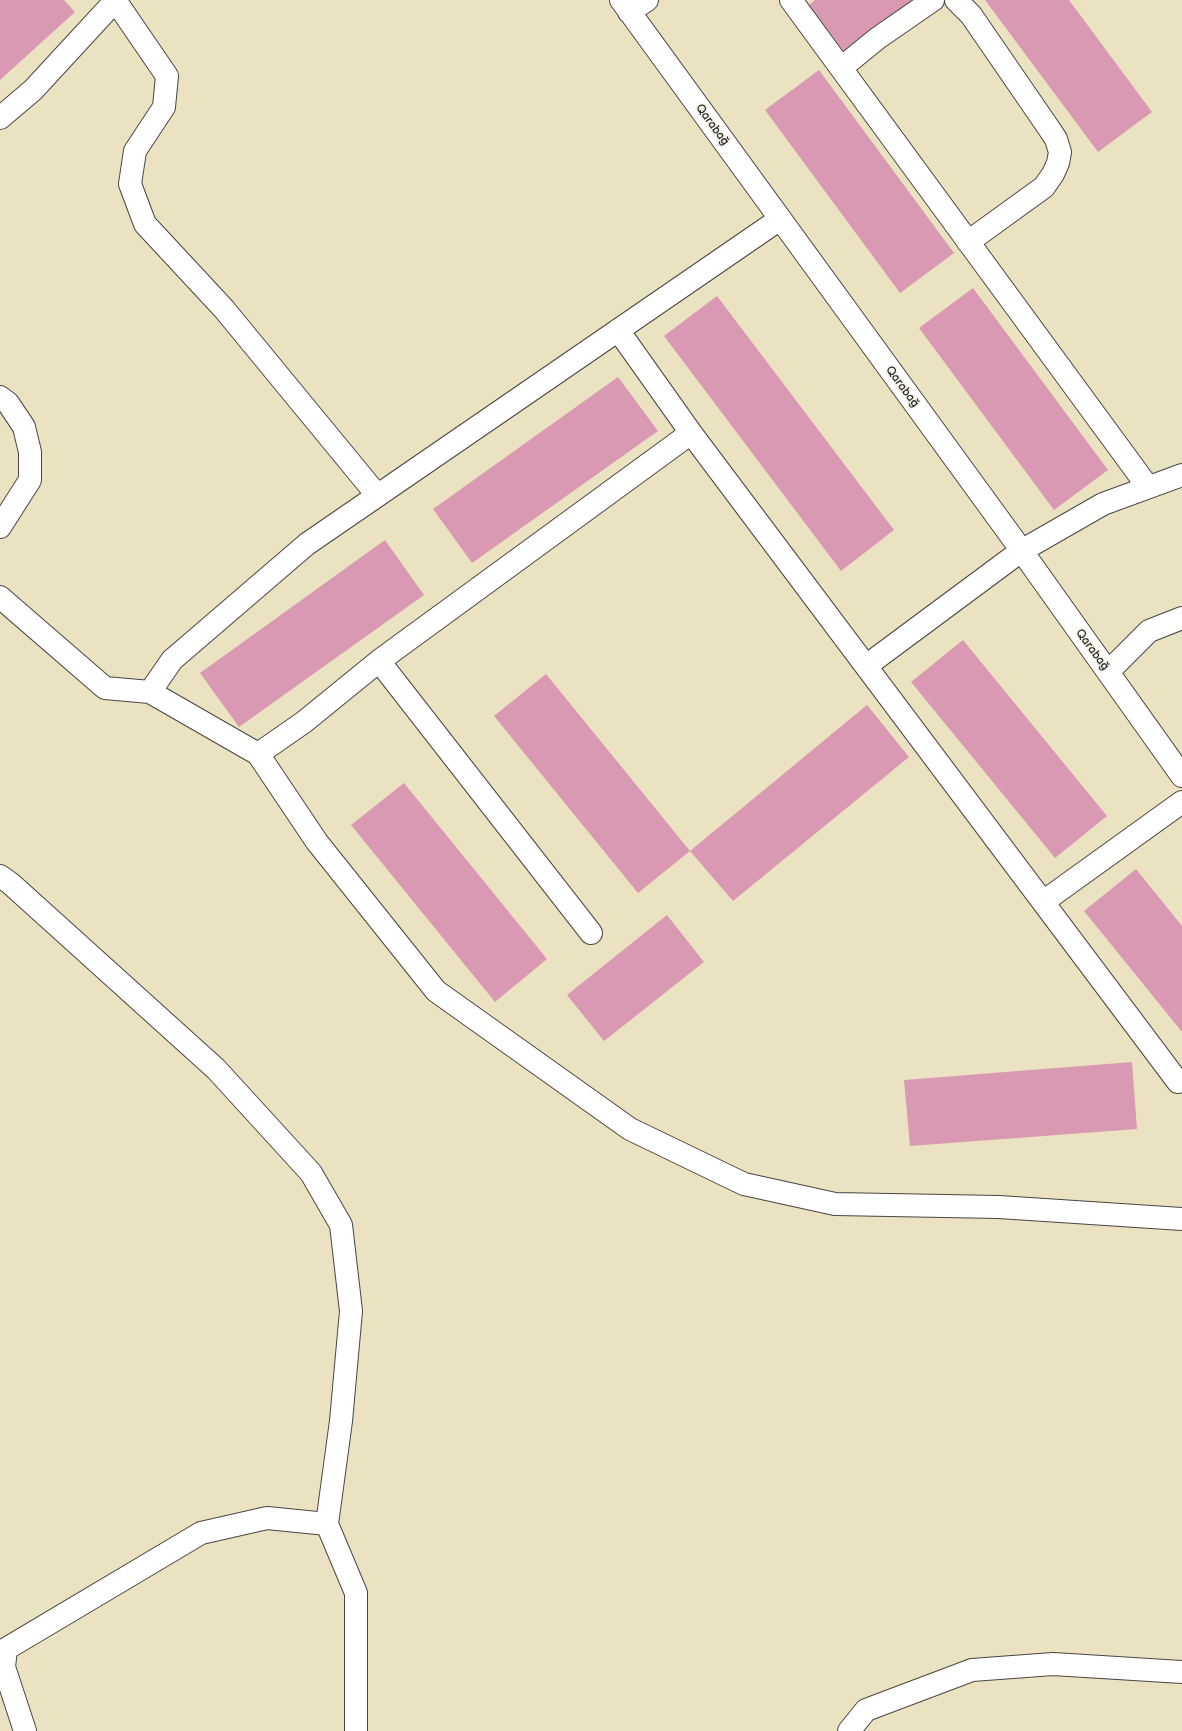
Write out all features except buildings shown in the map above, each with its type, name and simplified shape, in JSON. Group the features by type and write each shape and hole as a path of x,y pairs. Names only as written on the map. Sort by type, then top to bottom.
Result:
{"street":[{"path":"0,118 33,90 116,0 167,76 164,107 135,151 130,184 145,224 224,309 377,495"},
{"path":"791,0 1148,487"},
{"path":"840,68 878,38 933,0"},
{"path":"956,0 971,15 1048,127 1056,139 1060,152 1058,163 1044,187 968,242"},
{"name":"Qarabağ","path":"632,4 780,219 1022,551 1182,776"},
{"path":"150,692 172,660 307,544 780,219"},
{"path":"618,330 691,433 1178,1082"},
{"path":"0,397 8,403 24,427 30,452 30,480 0,527"},
{"path":"258,754 304,722 379,661 691,433"},
{"path":"866,666 1022,551 1103,504 1182,475"},
{"path":"0,597 105,688 150,692 258,754 317,842 436,991 630,1129 744,1184 835,1204 999,1207 1182,1219"},
{"path":"1108,672 1149,631 1182,618"},
{"path":"379,661 592,933"},
{"path":"1043,902 1182,802"},
{"path":"0,876 10,883 216,1069 311,1173 341,1225 351,1311 341,1421 327,1524 356,1593 356,1731"},
{"path":"25,1731 4,1667 6,1649 201,1533 267,1518 327,1524"},
{"path":"849,1731 866,1710 972,1670 1053,1664 1182,1672"}]}
